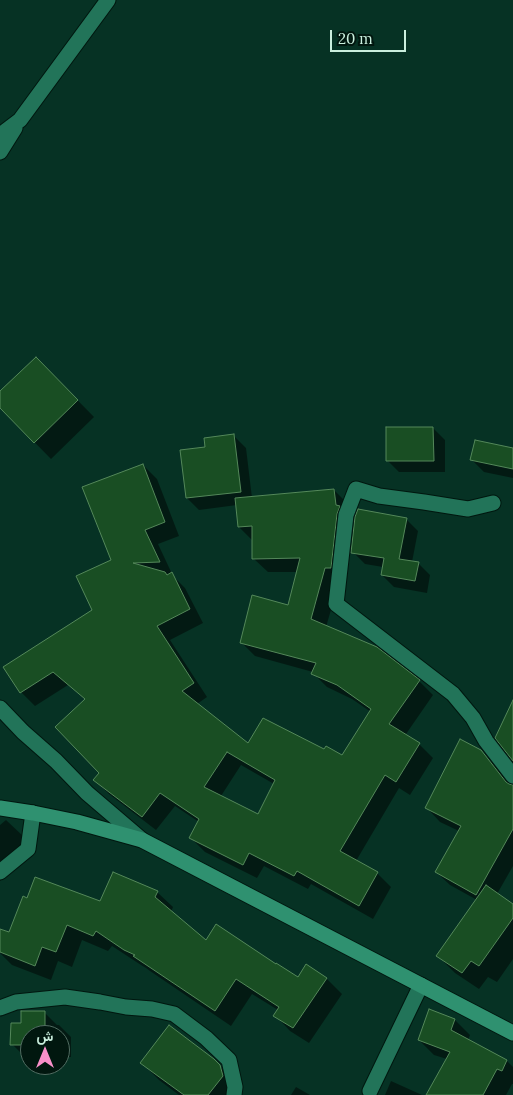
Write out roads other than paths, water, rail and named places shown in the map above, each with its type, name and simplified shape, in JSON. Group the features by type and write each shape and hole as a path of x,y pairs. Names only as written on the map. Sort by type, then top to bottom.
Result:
{"main road":[{"path":"0,808 77,822 142,840 513,1033"}],"street":[{"path":"0,152 20,120 108,0"},
{"path":"0,134 20,120"},
{"path":"493,503 468,509 380,496 356,489 346,515 336,604 453,694 473,718 486,741 513,776"},
{"path":"0,708 87,793 142,840"},
{"path":"0,872 28,849 33,813"},
{"path":"370,1091 421,985"},
{"path":"0,1008 16,1002 64,997 126,1007 152,1009 174,1014 206,1038 229,1060 235,1087 234,1095"}]}
